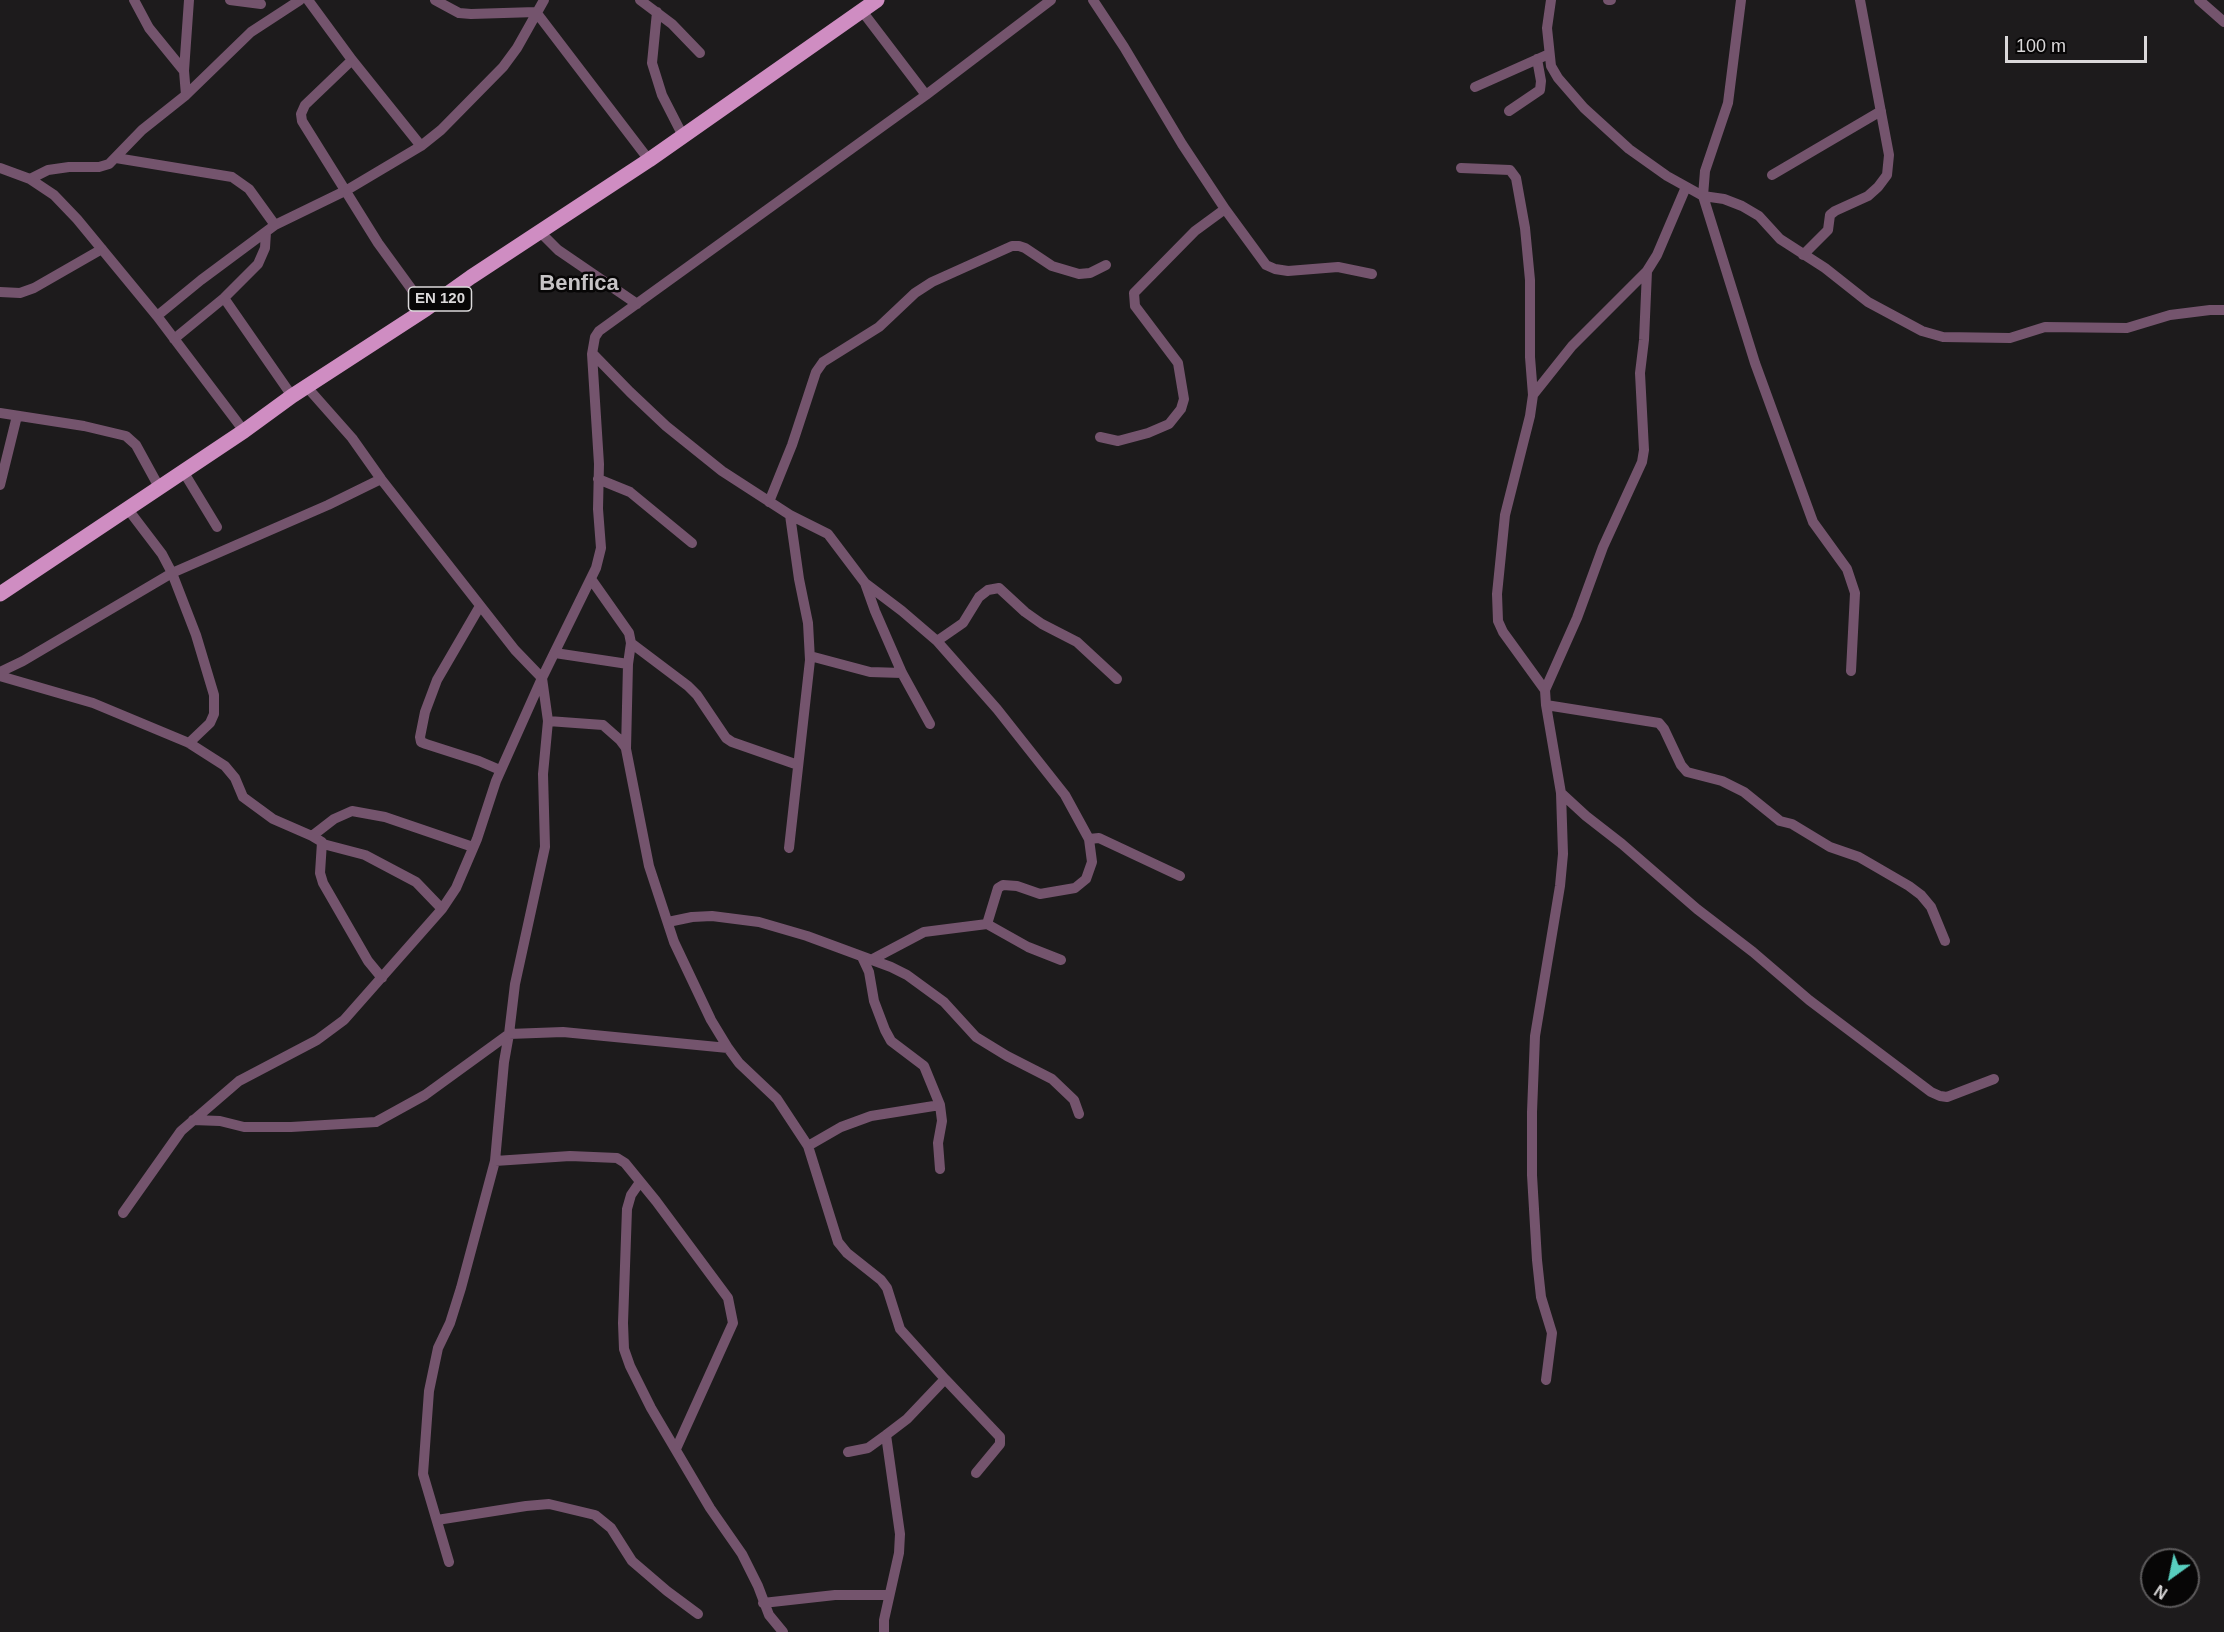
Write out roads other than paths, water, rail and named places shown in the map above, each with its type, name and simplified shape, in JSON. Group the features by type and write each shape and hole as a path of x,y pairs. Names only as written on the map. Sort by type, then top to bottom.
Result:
{"main road":[{"name":"EN 120","path":"0,594 306,386 649,160 877,0"}],"street":[{"path":"134,0 149,28 184,71"},
{"path":"186,95 184,71 189,0"},
{"path":"230,0 261,4"},
{"path":"30,179 48,170 99,167 108,164 142,130 186,95 251,32 300,0"},
{"path":"308,0 352,60 421,146"},
{"path":"435,0 459,13 536,12"},
{"path":"157,316 201,280 271,229 347,190 421,146 441,130 503,67 517,48 544,0"},
{"path":"640,0 657,12 700,52"},
{"path":"123,1213 174,1139 193,1120 239,1082 317,1040 344,1020 442,909 456,888 500,770 591,579 601,549 592,354 593,341 599,331 926,95 1051,0"},
{"path":"1093,0 1225,209 1266,265 1288,271 1338,267 1372,274"},
{"path":"1551,0 1547,28 1551,66 1558,78 1584,108 1629,149 1667,176 1703,196 1724,199 1759,216 1780,239 1825,268 1868,302 1914,328 1943,337 2010,338 2045,327 2127,328 2170,315 2224,310"},
{"path":"1741,0 1728,103 1705,171 1703,196 1755,363 1813,522 1847,569 1855,593 1851,671"},
{"path":"1803,255 1828,230 1830,216 1868,196 1887,175 1889,155 1860,0"},
{"path":"2199,0 2224,22"},
{"path":"862,11 926,95"},
{"path":"536,12 649,160"},
{"path":"657,12 652,63 662,94 683,136"},
{"path":"1475,87 1549,54"},
{"path":"1509,111 1540,90 1541,81 1537,59"},
{"path":"352,60 305,105 301,114 302,121 378,243 426,309"},
{"path":"1772,175 1881,111"},
{"path":"116,158 232,177 249,189 271,229 258,264 224,298 174,339"},
{"path":"0,168 30,179 54,195 157,316 244,430"},
{"path":"1461,168 1510,170 1516,178 1525,228 1530,280 1530,357 1533,394 1530,416 1505,515 1497,594 1498,621 1503,632 1545,690"},
{"path":"1533,394 1572,346 1647,271 1657,255 1686,187"},
{"path":"1100,437 1118,441 1148,433 1169,424 1181,409 1184,399 1178,363 1135,306 1134,294 1195,231 1225,209"},
{"path":"540,232 558,250 638,304"},
{"path":"769,502 792,445 816,372 823,362 879,327 915,293 932,282 1012,246 1025,248 1052,266 1079,274 1090,273 1106,265"},
{"path":"0,292 20,293 33,288 102,249"},
{"path":"1546,1380 1552,1333 1541,1297 1537,1260 1532,1175 1532,1112 1535,1036 1560,886 1563,854 1561,793 1545,690 1577,618 1603,547 1642,462 1644,450 1640,373 1647,271"},
{"path":"224,298 292,396"},
{"path":"592,354 666,426 722,471 790,515 828,534 865,583 937,641 997,709 1065,795 1089,839 1092,862 1086,879 1075,888 1040,894 1017,886 1004,885 998,888 987,924"},
{"path":"306,386 351,438 515,650 542,678 548,722 543,774 545,847 515,984 504,1062 495,1161 461,1287 450,1323 438,1348 429,1391 423,1474 449,1562"},
{"path":"0,413 84,426 126,436 136,445 159,487"},
{"path":"0,485 17,416"},
{"path":"183,471 217,526"},
{"path":"0,674 172,573 328,505 381,479"},
{"path":"598,479 630,492 692,543"},
{"path":"128,508 162,554 172,573 196,635 214,695 214,714 210,723 189,743"},
{"path":"789,848 810,656 808,623 790,515"},
{"path":"591,579 626,627 631,643 628,664 626,748 650,866 674,942 711,1020 728,1048 777,1099 808,1146 838,1242 847,1253 881,1280 887,1288 900,1329 1000,1437 1000,1444 976,1473"},
{"path":"865,583 902,673 930,724"},
{"path":"937,641 963,623 979,597 988,590 999,588 1042,624 1077,642 1117,680"},
{"path":"480,606 437,680 425,712 420,737 421,742 500,770"},
{"path":"631,643 688,686 697,695 726,738 798,765"},
{"path":"555,653 628,664"},
{"path":"810,656 870,672 902,673"},
{"path":"0,674 93,703 189,743 225,766 235,778 243,797 273,819 312,836 323,844 364,855 416,882 442,909"},
{"path":"1546,705 1659,723 1680,765 1687,772 1722,781 1744,792 1780,821 1792,824 1830,847 1858,857 1910,886 1931,908 1945,941"},
{"path":"548,722 603,725 627,717"},
{"path":"603,725 626,748"},
{"path":"1561,793 1697,909 1753,952 1809,1000 1931,1092 1947,1097 1994,1078"},
{"path":"312,836 334,819 352,811 385,817 473,847"},
{"path":"1089,839 1099,838 1180,876"},
{"path":"323,844 320,860 323,883 368,961 382,978"},
{"path":"668,922 712,916 751,920 807,936 908,975 944,1002 976,1037 1052,1079 1074,1100 1079,1114"},
{"path":"867,959 924,932 987,924 1020,943 1061,960"},
{"path":"867,959 874,1001 885,1030 891,1041 924,1066 940,1105 942,1121 938,1143 940,1170"},
{"path":"193,1120 220,1121 244,1127 376,1122 425,1095 508,1034 563,1032 728,1048"},
{"path":"808,1146 841,1126 871,1116 940,1105"},
{"path":"495,1161 535,1157 607,1156 617,1158 625,1163 689,1243 728,1298 733,1323 676,1449"},
{"path":"640,1182 631,1195 627,1209 623,1339 630,1366 651,1408 710,1508 742,1554 759,1586 769,1616 783,1632"},
{"path":"848,1452 868,1448 886,1435 907,1419 945,1379"},
{"path":"885,1632 884,1620 899,1553 900,1534 886,1435"},
{"path":"438,1520 549,1504 595,1515 611,1527 632,1561 698,1614"},
{"path":"763,1603 834,1595 889,1595"}],"district":[{"name":"Benfica","path":"579,284"}]}
